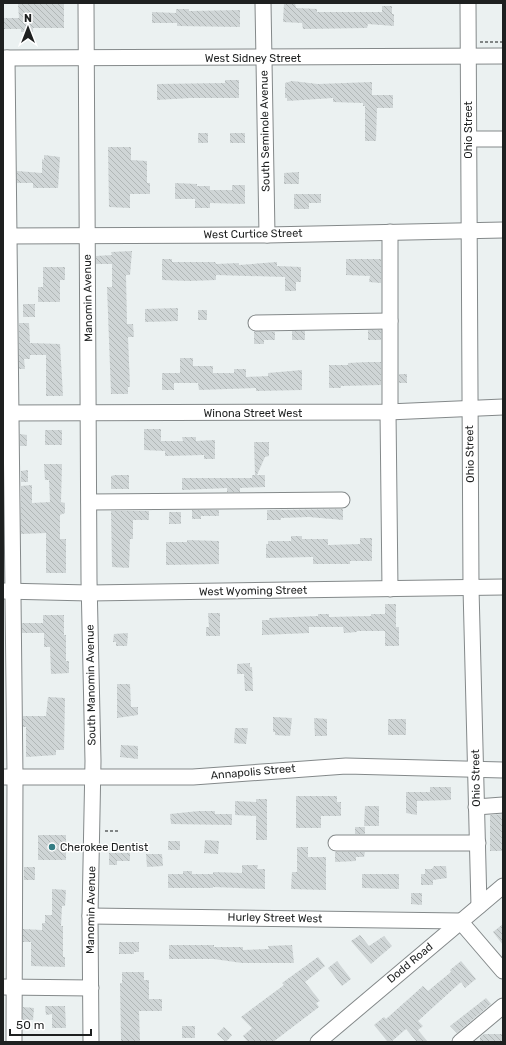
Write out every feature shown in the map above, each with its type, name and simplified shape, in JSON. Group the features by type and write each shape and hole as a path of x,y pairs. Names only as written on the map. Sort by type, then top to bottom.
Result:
{"street":[{"name":"Manomin Avenue","path":"86,3 89,592"},
{"name":"South Seminole Avenue","path":"263,3 267,235"},
{"name":"Ohio Street","path":"468,3 473,50 469,139 468,230 471,588 479,906"},
{"name":"West Sidney Street","path":"5,58 86,59 264,57 473,50 503,56"},
{"path":"5,58 9,777 8,987 14,1042"},
{"path":"469,139 503,138"},
{"name":"West Curtice Street","path":"6,236 267,235 503,230"},
{"path":"390,232 390,589"},
{"path":"256,323 390,321"},
{"name":"Winona Street West","path":"7,413 89,414 389,412 503,407"},
{"path":"89,502 342,500"},
{"name":"West Wyoming Street","path":"7,591 89,592 503,587"},
{"name":"South Manomin Avenue","path":"89,592 93,778"},
{"name":"Annapolis Street","path":"9,777 193,777 346,766 503,770"},
{"name":"Manomin Avenue","path":"91,1042 90,916 93,778"},
{"path":"476,807 503,805"},
{"path":"336,843 478,843"},
{"name":"Dodd Road","path":"318,1042 503,886"},
{"name":"Hurley Street West","path":"90,916 460,921"},
{"path":"460,921 503,971"},
{"path":"8,987 90,988"},
{"path":"460,1042 503,1006"}],"path":[{"path":"473,50 479,42 503,42"},
{"path":"100,831 120,830"}],"building":[{"path":"64,3 64,28 33,28 33,32 21,32 21,29 3,29 3,18 19,18 18,4"},
{"path":"284,3 295,3 296,8 317,9 317,12 382,12 382,6 392,6 394,26 368,24 367,28 303,29 302,23 283,22"},
{"path":"176,9 189,9 189,11 240,10 240,27 177,26 177,23 152,23 152,12 176,13"},
{"path":"225,80 239,80 239,98 157,100 157,84 225,83"},
{"path":"292,81 318,84 372,82 372,95 393,95 393,108 377,108 376,141 365,141 365,106 363,106 363,103 333,102 333,98 287,101 287,98 285,98 285,83"},
{"path":"198,133 208,133 208,143 198,143"},
{"path":"230,133 245,133 245,143 230,143"},
{"path":"108,147 131,147 131,160 147,161 147,183 150,183 150,194 130,194 130,208 109,207"},
{"path":"44,155 60,157 58,188 33,188 33,183 17,183 17,171 42,173 42,159 44,160"},
{"path":"299,172 299,184 284,184 284,173"},
{"path":"175,183 210,186 210,190 232,190 232,185 245,185 245,204 210,203 210,208 195,208 195,199 175,199"},
{"path":"294,194 321,194 321,203 309,203 309,209 294,209"},
{"path":"132,251 130,275 126,275 127,324 133,324 134,337 128,337 130,387 128,387 128,394 111,394 107,287 112,287 112,264 96,264 96,256 112,255 111,252"},
{"path":"162,259 172,259 172,262 215,262 216,264 239,263 239,265 277,262 277,266 301,267 301,282 296,282 296,291 285,291 285,277 216,275 216,280 162,280"},
{"path":"346,259 381,259 381,283 369,282 370,276 346,275"},
{"path":"43,267 65,267 65,280 60,280 60,302 38,302 38,287 43,287"},
{"path":"23,304 35,304 35,317 23,317"},
{"path":"178,308 178,321 145,322 145,309"},
{"path":"198,310 207,310 207,320 198,320"},
{"path":"19,323 29,323 30,343 60,344 63,396 46,396 46,355 30,355 30,359 24,359 25,369 19,369"},
{"path":"368,330 381,330 381,340 368,340"},
{"path":"254,331 275,332 275,340 264,340 264,344 254,344"},
{"path":"292,331 305,331 305,340 292,340"},
{"path":"180,358 193,358 193,366 213,366 213,373 234,373 234,369 246,369 246,377 268,376 268,373 302,370 302,390 256,391 256,388 199,390 198,383 174,383 174,390 162,390 162,373 180,373"},
{"path":"381,362 381,385 341,386 341,388 329,388 329,365 348,365 348,363"},
{"path":"399,374 407,374 407,383 399,383"},
{"path":"144,429 161,429 161,441 183,441 182,437 196,437 196,441 215,440 215,459 204,459 204,455 165,456 165,451 144,450"},
{"path":"45,430 62,430 62,445 45,445"},
{"path":"20,434 27,435 27,446 20,446"},
{"path":"254,442 269,442 269,456 265,457 257,475 265,475 265,487 240,488 240,492 227,492 227,488 182,490 182,478 252,478 252,475 255,475"},
{"path":"44,464 62,464 61,502 65,503 65,513 60,515 60,539 66,539 66,573 46,573 46,533 21,534 21,486 32,485 32,503 50,502 49,480 45,480"},
{"path":"28,470 28,482 21,482 21,471"},
{"path":"129,475 129,489 111,489 111,476"},
{"path":"343,509 343,520 309,517 267,520 267,510"},
{"path":"192,510 219,510 219,516 201,516 201,519 192,519"},
{"path":"111,511 149,511 149,520 133,520 133,539 130,539 129,568 112,567"},
{"path":"169,512 181,512 181,524 169,524"},
{"path":"291,536 302,536 302,539 328,539 328,545 360,544 360,538 372,538 372,561 350,561 350,564 313,564 313,557 266,558 266,544 268,544 268,541 291,541"},
{"path":"187,540 219,541 219,564 166,565 166,542 187,542"},
{"path":"385,604 396,604 396,627 399,627 399,646 385,646 385,631 357,631 344,633 343,627 309,627 309,633 262,635 262,620 269,620 269,618 318,616 318,614 329,614 329,617 371,616 371,614 385,614"},
{"path":"208,613 220,613 220,636 206,636 206,627 209,627"},
{"path":"43,615 64,615 66,661 69,661 69,673 51,674 50,647 44,647 44,633 22,633 22,623 43,623"},
{"path":"128,633 127,646 116,646 116,642 113,642 114,634"},
{"path":"250,663 250,667 252,667 253,691 245,691 244,674 237,674 237,664"},
{"path":"117,684 130,684 131,707 138,707 138,715 117,718"},
{"path":"48,697 65,698 64,750 56,750 56,755 26,757 26,727 23,727 23,716 46,716"},
{"path":"273,717 292,718 290,736 275,735 275,732 273,732"},
{"path":"314,718 327,719 327,736 315,736"},
{"path":"388,719 406,719 406,735 388,735"},
{"path":"235,728 248,728 246,744 234,743"},
{"path":"121,745 138,746 138,759 120,757"},
{"path":"430,787 451,787 451,800 417,801 417,815 406,813 406,792 430,792"},
{"path":"296,796 337,796 337,802 341,802 341,816 321,816 321,828 296,828"},
{"path":"256,799 267,799 267,840 256,840 256,816 235,815 235,801 256,802"},
{"path":"365,806 379,806 379,826 364,826"},
{"path":"215,811 215,814 232,814 232,825 171,824 170,814"},
{"path":"503,814 503,851 490,851 490,815"},
{"path":"355,827 365,827 365,834 355,834"},
{"name":"Cherokee Dentist","path":"38,835 66,835 66,860 38,860"},
{"path":"205,840 219,841 218,854 204,853"},
{"path":"168,841 180,841 180,850 168,850"},
{"path":"297,847 308,847 308,857 326,857 326,890 291,889 292,872 297,872"},
{"path":"335,852 365,852 364,857 356,857 356,861 335,862"},
{"path":"109,853 130,853 130,861 117,861 117,865 109,865"},
{"path":"146,854 162,854 163,866 147,867"},
{"path":"242,865 258,865 257,869 265,869 265,889 213,887 168,888 168,874 183,874 183,871 192,871 192,874 213,874 213,872 242,873"},
{"path":"434,866 446,866 447,878 433,880 433,885 421,885 421,874 425,874 425,869 432,869"},
{"path":"24,867 35,867 35,880 24,880"},
{"path":"362,874 399,874 399,889 362,888"},
{"path":"52,889 66,890 65,906 62,906 61,926 63,926 63,957 65,957 65,967 31,966 31,942 23,942 23,929 42,930 42,923 45,923 45,915 52,915"},
{"path":"411,893 422,893 422,905 411,904"},
{"path":"503,924 503,945 493,932"},
{"path":"360,935 369,946 384,936 392,946 371,964 351,941"},
{"path":"119,942 139,942 139,952 134,952 134,954 119,954"},
{"path":"169,945 214,945 214,947 243,947 243,950 269,949 268,946 292,945 294,963 242,963 214,959 169,959"},
{"path":"318,957 325,966 305,982 320,1001 316,1003 319,1007 273,1042 248,1042 243,1036 252,1028 241,1017 284,985 282,983"},
{"path":"337,961 351,979 342,986 328,968"},
{"path":"461,961 476,979 465,988 461,982 418,1021 423,1026 418,1030 428,1042 417,1042 406,1029 391,1042 388,1042 374,1025 384,1017 386,1019 423,986 428,991 451,972 450,970"},
{"path":"122,972 144,972 144,980 149,980 149,999 162,999 162,1011 139,1011 140,1041 121,1042 120,983 122,983"},
{"path":"486,998 491,1004 457,1033 450,1026"},
{"path":"45,1006 65,1006 66,1028 52,1028 52,1014 46,1015"},
{"path":"23,1007 34,1008 33,1020 23,1020"},
{"path":"182,1026 195,1026 195,1038 182,1038"},
{"path":"224,1027 232,1035 226,1042 217,1034"},
{"path":"484,1034 503,1034 503,1042 480,1042 480,1037"}],"place":[{"name":"Cherokee Dentist","path":"52,847"}]}
